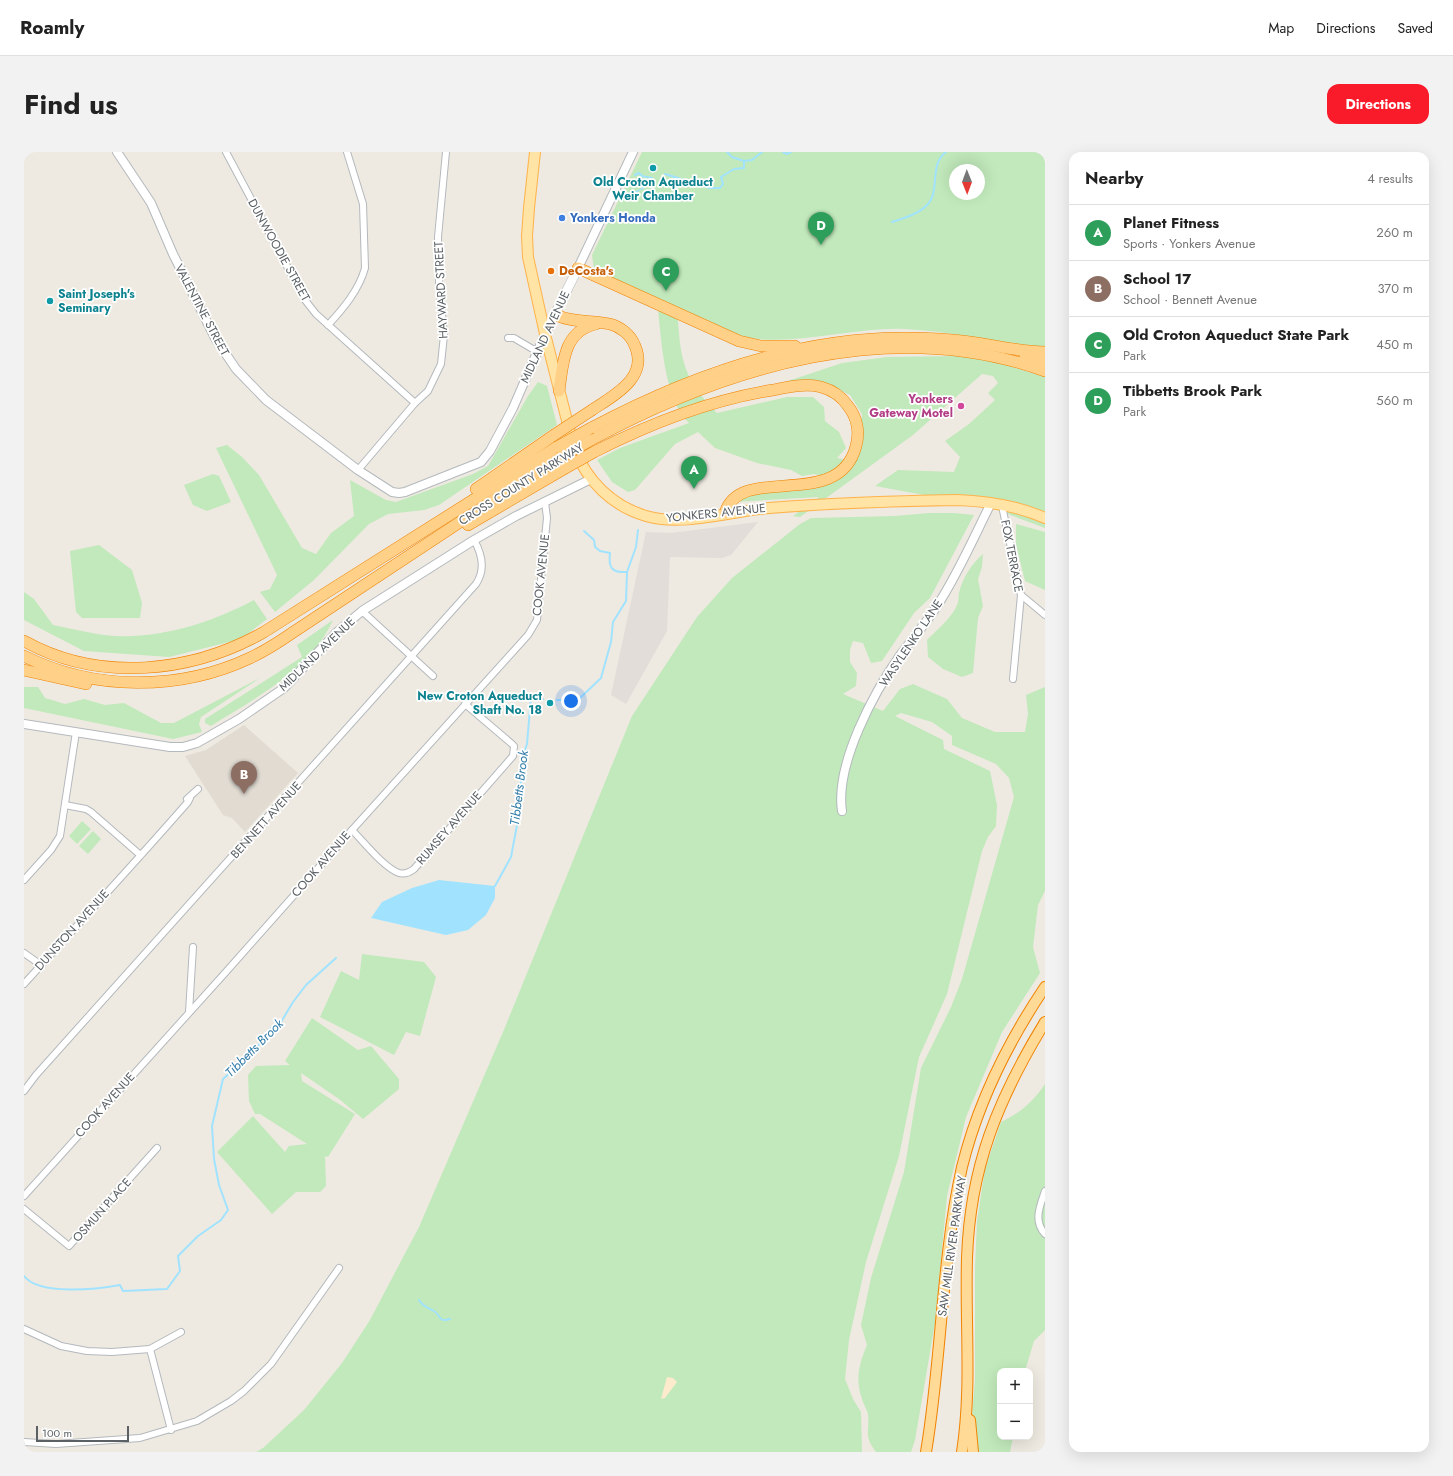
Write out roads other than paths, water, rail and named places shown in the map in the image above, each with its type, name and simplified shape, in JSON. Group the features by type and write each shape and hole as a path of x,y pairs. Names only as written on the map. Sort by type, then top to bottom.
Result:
{"highway":[{"path":"578,268 739,341 761,346 817,346"},
{"path":"426,530 465,497 626,386 635,374 638,364 638,352 630,338 619,328 606,324 571,320 556,315"},
{"path":"559,391 564,354 571,339 585,327 595,324 606,324"},
{"name":"CROSS COUNTY PARKWAY","path":"24,641 72,661 109,667 159,666 203,659 234,648 259,635 557,447 591,428 650,400 708,376 767,357 817,346 862,339 902,338 958,340 992,345"},
{"path":"992,345 1045,352"},
{"path":"992,345 1045,362"},
{"name":"CROSS COUNTY PARKWAY","path":"24,656 52,668 75,674 103,680 141,682 164,681 200,676 251,658 407,558 513,487 592,440 654,410 722,383 780,365 840,351 901,347 958,350 1006,359 1045,372"},
{"path":"407,558 449,537 594,452 674,416 754,393 784,388 813,386 827,390 844,401 854,417 858,436 852,457 842,470 833,477 820,481 742,492 730,502 725,513"},
{"path":"24,670 69,681 100,686 119,686 141,682"},
{"name":"SAW MILL RIVER PARKWAY","path":"926,1452 951,1231 963,1166 975,1124 991,1082 1022,1023 1045,987"},
{"name":"SAW MILL RIVER PARKWAY","path":"962,1452 967,1379 968,1237 979,1170 1003,1097 1045,1022"},
{"path":"967,1379 973,1452"},
{"path":"922,1452 929,1431"}],"main road":[{"name":"YONKERS AVENUE","path":"535,152 529,208 528,250 532,278 545,334 574,448 583,468 591,479 605,494 620,505 653,518 686,519 769,508 970,500 1002,506 1045,518"},
{"name":"MIDLAND AVENUE","path":"545,334 556,315 578,268"}],"street":[{"name":"VALENTINE STREET","path":"117,152 151,203 172,254 229,361 266,400 358,470 387,489 399,493"},
{"name":"DUNWOODIE STREET","path":"226,152 305,300 316,314 415,403"},
{"path":"328,325 342,310 362,277 365,268 364,204 348,152"},
{"name":"HAYWARD STREET","path":"358,470 415,403 428,391 441,364 444,345 439,283 438,238 446,152"},
{"name":"MIDLAND AVENUE","path":"578,268 634,152"},
{"name":"MIDLAND AVENUE","path":"399,493 481,462 490,451 513,408 536,351 545,334"},
{"path":"508,338 514,338 536,351"},
{"name":"MIDLAND AVENUE","path":"24,724 177,748 210,738 284,688 337,632 362,611 474,540 591,479"},
{"name":"COOK AVENUE","path":"24,1196 528,635 537,620 547,518 545,502"},
{"name":"WASYLENKO LANE","path":"842,811 841,787 844,771 849,755 871,704 900,655 938,605 991,504"},
{"name":"FOX TERRACE","path":"1002,506 1021,595 1013,679"},
{"name":"BENNETT AVENUE","path":"24,1091 36,1075 411,657 478,580 482,563 474,540"},
{"path":"1021,595 1045,615"},
{"path":"362,611 432,676"},
{"name":"RUMSEY AVENUE","path":"352,830 389,867 398,873 410,872 513,756 514,746 465,704"},
{"path":"24,880 57,841 62,829 76,732"},
{"name":"DUNSTON AVENUE","path":"24,984 151,844 198,789"},
{"name":"DUNSTON AVENUE","path":"120,877 122,871 186,800 190,798"},
{"path":"65,805 86,809 91,812 138,853"},
{"path":"189,1012 193,947"},
{"path":"24,953 41,965"},
{"name":"OSMUN PLACE","path":"24,1209 70,1246 157,1148"},
{"path":"1045,1191 1039,1207 1038,1223 1045,1234"},
{"path":"24,1442 56,1444 140,1438 197,1421 231,1401 244,1391 271,1364 339,1268"},
{"path":"24,1329 61,1346 87,1351 112,1352 150,1349 181,1332"},
{"path":"150,1349 171,1430"}],"water":[{"path":"439,880 495,886 495,898 486,915 468,930 446,935 371,918 382,902 412,888"}],"waterway":[{"path":"727,152 732,157 744,161"},
{"path":"665,174 710,188 720,188 723,184 721,177 734,169 744,168 744,161 752,160 762,152"},
{"path":"783,152 787,154 791,152"},
{"name":"Tibbetts Brook","path":"892,222 916,213 932,199 938,163 946,152"},
{"path":"630,193 637,192 652,178 642,176 639,173 635,175"},
{"name":"Tibbetts Brook","path":"557,700 578,700 601,678 611,642 613,622 626,601 627,572 636,547 638,530"},
{"path":"584,531 594,540 595,547 600,551 610,553 612,568 618,572 627,572"},
{"name":"Tibbetts Brook","path":"495,886 511,857 517,825 519,791 525,763 524,753 527,744 531,697 543,699"},
{"name":"Tibbetts Brook","path":"24,1276 32,1282 55,1289 69,1290 120,1285 123,1291 167,1289 180,1271 178,1256 198,1236 221,1220 228,1210 219,1185 214,1159 212,1126 223,1079 255,1050 271,1028 281,1022 293,1002 306,985 336,958"},
{"path":"419,1300 424,1306 434,1311 443,1320 450,1319"}],"place":[{"name":"Old Croton Aqueduct Weir Chamber","path":"653,168"},
{"name":"Yonkers Honda","path":"562,218"},
{"name":"Tibbetts Brook Park","path":"821,245"},
{"name":"DeCosta's","path":"551,271"},
{"name":"Old Croton Aqueduct State Park","path":"666,291"},
{"name":"Saint Joseph's Seminary","path":"50,301"},
{"name":"Yonkers Gateway Motel","path":"961,406"},
{"name":"Planet Fitness","path":"694,489"},
{"name":"New Croton Aqueduct Shaft No. 18","path":"550,703"},
{"name":"School 17","path":"244,794"}]}
